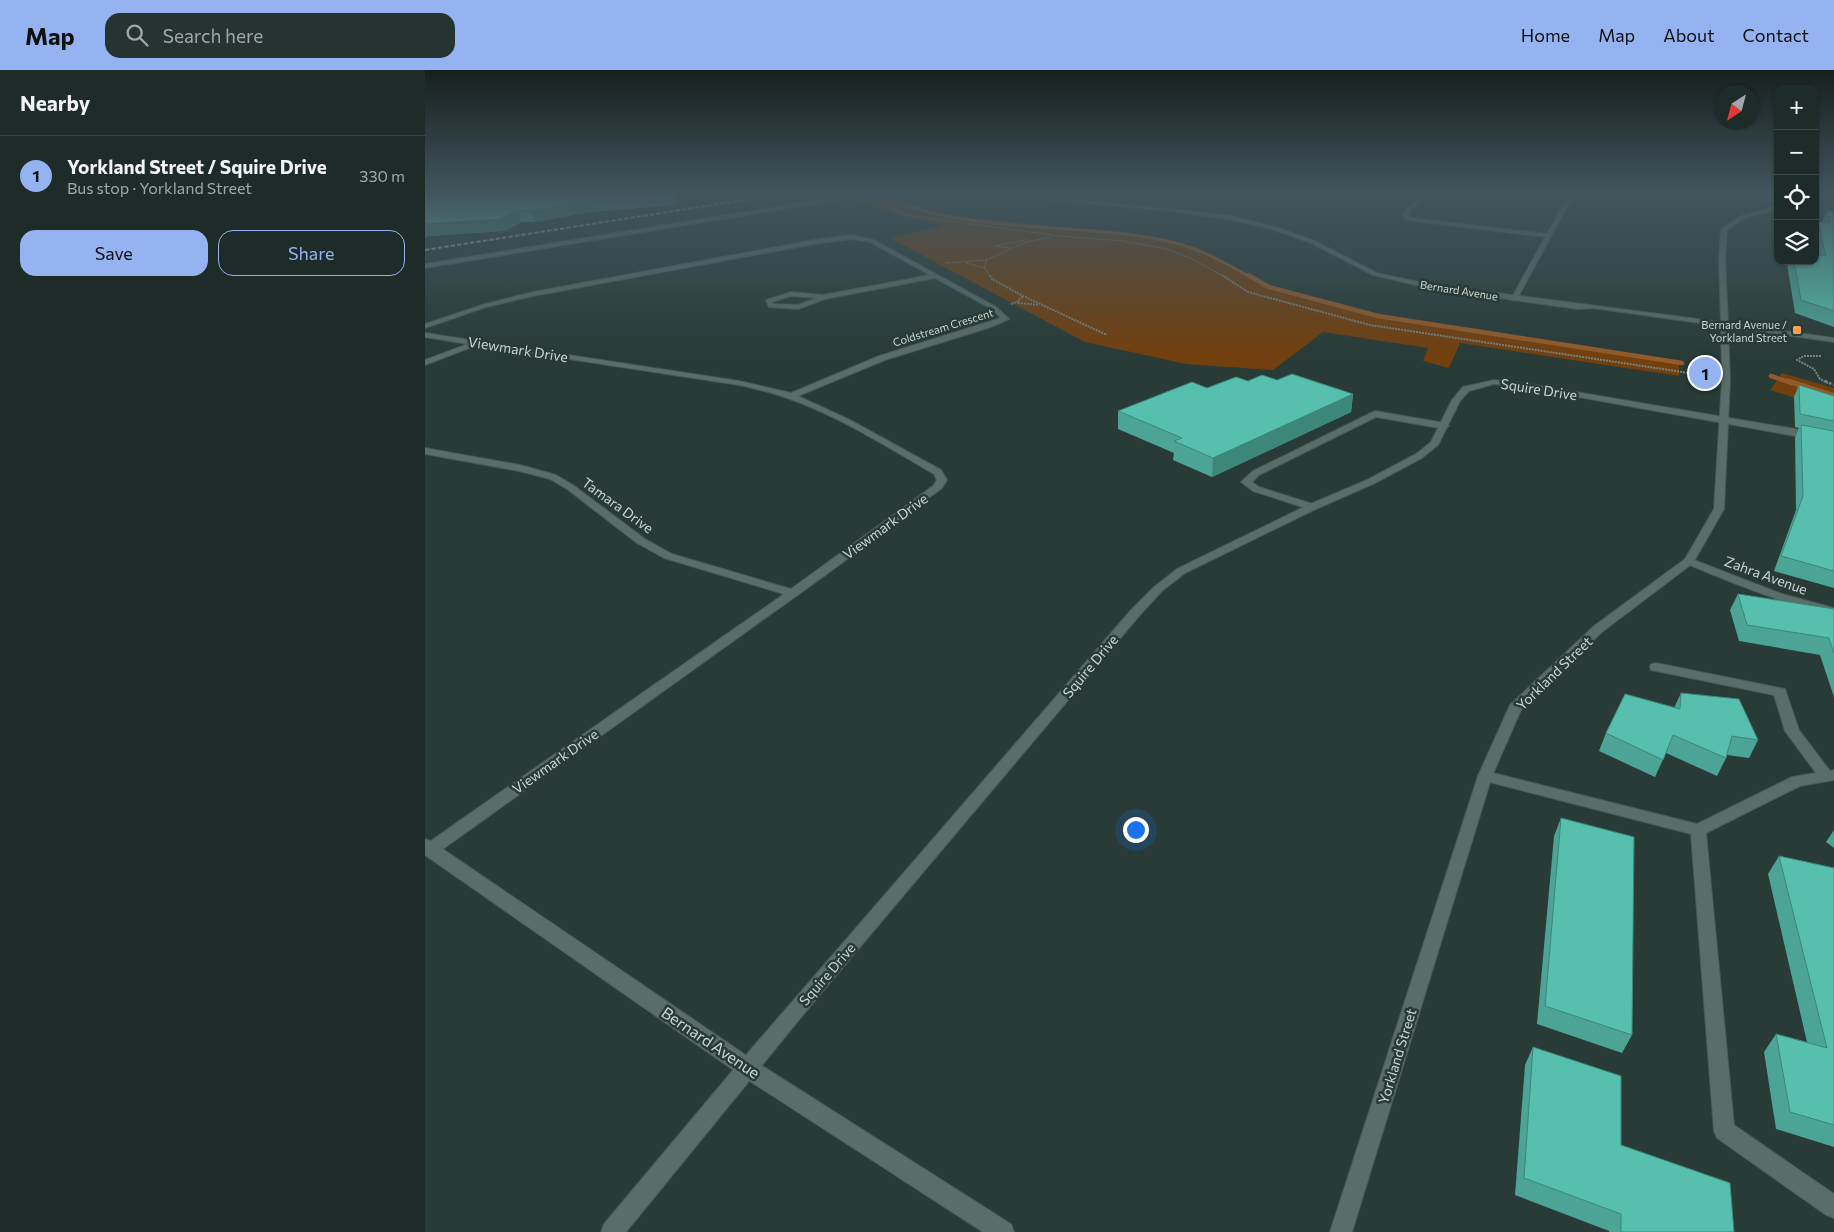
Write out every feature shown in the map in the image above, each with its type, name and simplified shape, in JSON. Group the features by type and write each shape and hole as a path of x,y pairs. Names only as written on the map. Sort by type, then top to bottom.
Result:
{"street":[{"path":"425,266 535,248"},
{"name":"Coldstream Crescent","path":"425,326 483,306 533,294 780,248"},
{"name":"Coldstream Crescent","path":"791,396 882,358 989,326 1006,319 997,310 885,248"},
{"name":"Bernard Avenue","path":"1325,248 1375,274 1428,286 1578,308 1591,312 1723,326 1821,343 1834,341"},
{"path":"1514,299 1542,248"},
{"name":"Yorkland Street","path":"1341,1232 1485,776 1515,708 1598,629 1689,561 1719,509 1726,380 1723,326 1723,248"},
{"path":"823,296 809,306 799,308 771,306 768,301 791,294 823,296 935,276"},
{"name":"Viewmark Drive","path":"425,335 739,383 791,396 836,416 915,459 938,472 942,480 937,488 921,501 792,593 427,847"},
{"path":"425,363 478,343"},
{"name":"Squire Drive","path":"612,1232 746,1067 1158,589 1181,571 1312,506 1370,482 1419,456 1435,443 1445,426 1456,400 1465,389 1494,382 1723,419"},
{"path":"1312,506 1256,489 1246,482 1256,473 1375,414 1445,426"},
{"path":"1723,419 1834,440"},
{"name":"Tamara Drive","path":"425,451 520,468 553,477 570,487 641,541 668,556 792,593"},
{"name":"Zahra Avenue","path":"1689,561 1760,591 1797,604 1834,612"},
{"path":"1485,776 1698,830 1797,781 1829,775 1792,731 1780,692 1656,667"},
{"path":"1698,830 1724,1131 1834,1207"},
{"name":"Bernard Avenue","path":"427,847 746,1067 1003,1232"}],"path":[{"path":"917,266 985,260 1011,248"},
{"path":"1163,248 1192,259 1231,280 1248,292 1370,325 1689,373"},
{"path":"985,260 985,268 992,279 1041,305 1107,335"},
{"path":"961,262 985,268"},
{"path":"1017,302 1041,305"},
{"path":"1824,356 1804,356 1797,360 1814,369 1820,379 1834,385"}],"shaded area":[{"path":"909,248 1199,248 1262,284 1363,314 1466,332 1679,361 1679,376 1460,343 1449,368 1423,361 1428,348 1323,332 1273,370 1186,364 1085,342"},
{"path":"1782,373 1834,388 1834,410 1770,390"}],"building":[{"path":"1824,248 1834,248 1834,311 1801,300 1795,265 1819,265 1819,255 1826,256"},
{"path":"1292,374 1353,394 1213,458 1174,441 1182,438 1118,411 1192,382 1207,388 1236,377 1248,381 1262,375 1277,380"},
{"path":"1799,385 1834,396 1834,421 1800,414"},
{"path":"1801,425 1834,431 1834,571 1781,556 1803,496"},
{"path":"1738,594 1834,609 1834,653 1829,638 1747,625"},
{"path":"1681,693 1739,699 1758,740 1732,736 1726,758 1673,735 1663,760 1606,733 1625,694 1680,709"},
{"path":"1561,818 1634,837 1632,1035 1545,1006"},
{"path":"1779,856 1834,868 1834,1125 1790,1112 1776,1034 1827,1048"},
{"path":"1533,1047 1621,1076 1621,1145 1730,1183 1734,1232 1621,1232 1621,1214 1524,1178"}],"waterway":[{"path":"1191,248 1219,260 1250,277"},
{"path":"1248,275 1269,287 1378,316 1682,363"},
{"path":"1771,376 1792,383"},
{"path":"1788,381 1834,396"}],"railway":[{"path":"425,250 436,248"}],"place":[{"name":"Bernard Avenue / Yorkland Street","path":"1797,330"},
{"name":"Yorkland Street / Squire Drive","path":"1705,373"}]}
